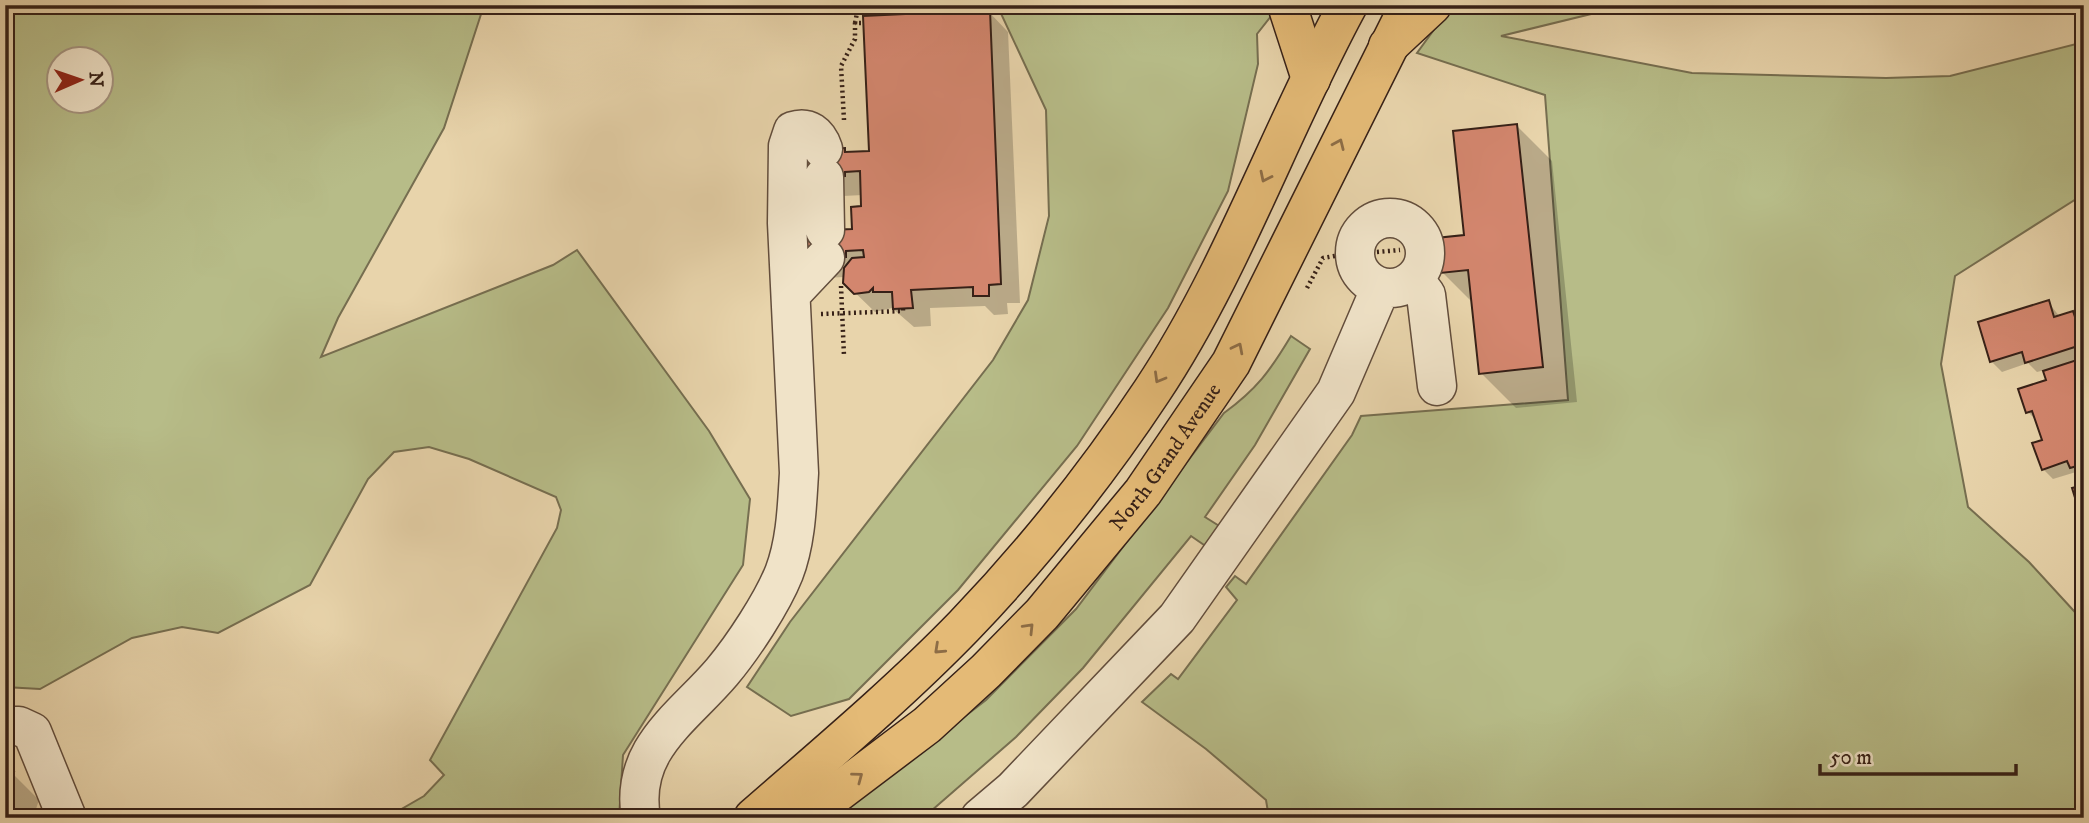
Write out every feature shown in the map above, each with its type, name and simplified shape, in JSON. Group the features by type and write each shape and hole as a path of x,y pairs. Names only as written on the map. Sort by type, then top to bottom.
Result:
{"main road":[{"path":"1287,5 1311,79"},
{"path":"753,818 860,724 962,627 1069,504 1153,390 1207,297 1348,5"},
{"name":"North Grand Avenue","path":"804,818 927,724 986,671 1087,563 1143,492 1231,363 1410,5"},
{"path":"1388,46 1432,5"}],"lane":[{"path":"791,305 824,204"},
{"path":"641,818 642,769 657,740 723,670 784,572 797,514 799,473 791,305 824,204"},
{"path":"980,818 1013,790 1177,618 1336,392 1394,267 1426,295 1437,386"},
{"path":"5,726 19,726 32,732 67,818"}],"path":[{"path":"844,355 842,314 824,204 841,66 855,39 858,8 931,5"},
{"path":"855,23 864,23"},
{"path":"1302,299 1323,258 1340,255"},
{"path":"791,305 842,314 903,311 903,308"}],"green space":[{"path":"34,5 484,5 444,128 338,318 321,357 553,265 577,250 709,431 750,499 743,565 623,755 619,818 386,818 424,796 444,775 430,760 557,528 561,510 556,497 469,459 429,447 394,452 368,479 310,585 218,633 182,627 132,638 40,689 5,687 5,14"},
{"path":"997,5 1272,5 1275,11 1257,34 1258,64 1228,191 1168,308 1077,446 958,590 849,699 791,716 747,687 790,622 993,360 1028,300 1049,216 1046,110"},
{"path":"1461,5 1628,5 1501,36 1692,73 1886,78 1950,76 2084,42 2084,194 1955,276 1941,364 1968,507 2029,562 2084,622 2084,818 1269,818 1266,800 1206,749 1142,702 1171,674 1178,679 1237,600 1226,587 1235,576 1246,584 1352,435 1361,416 1568,400 1545,95 1417,53 1444,16"},
{"path":"1291,336 1310,349 1255,445 1205,517 1224,529 1210,549 1191,536 1083,668 1016,737 923,818 834,818 986,700 1076,609 1224,413 1262,379"}],"building":[{"path":"990,10 1001,284 989,285 989,296 973,296 973,287 911,290 913,308 893,309 892,292 873,292 873,288 869,292 854,294 843,283 844,268 852,258 864,257 863,250 846,251 846,257 805,259 803,231 852,229 851,207 861,206 860,171 845,172 845,176 802,178 800,150 845,148 845,152 869,151 863,16"},
{"path":"1517,124 1543,367 1479,374 1468,270 1440,273 1436,238 1464,235 1453,131"},
{"path":"2049,300 2054,317 2073,311 2084,344 2025,363 2022,352 1990,362 1978,322"},
{"path":"2083,358 2084,464 2070,468 2067,461 2042,470 2032,443 2042,440 2032,411 2026,413 2018,389 2046,380 2043,371"},
{"path":"2084,485 2084,513 2080,514 2072,488"},
{"path":"5,769 14,772 5,800"}]}
